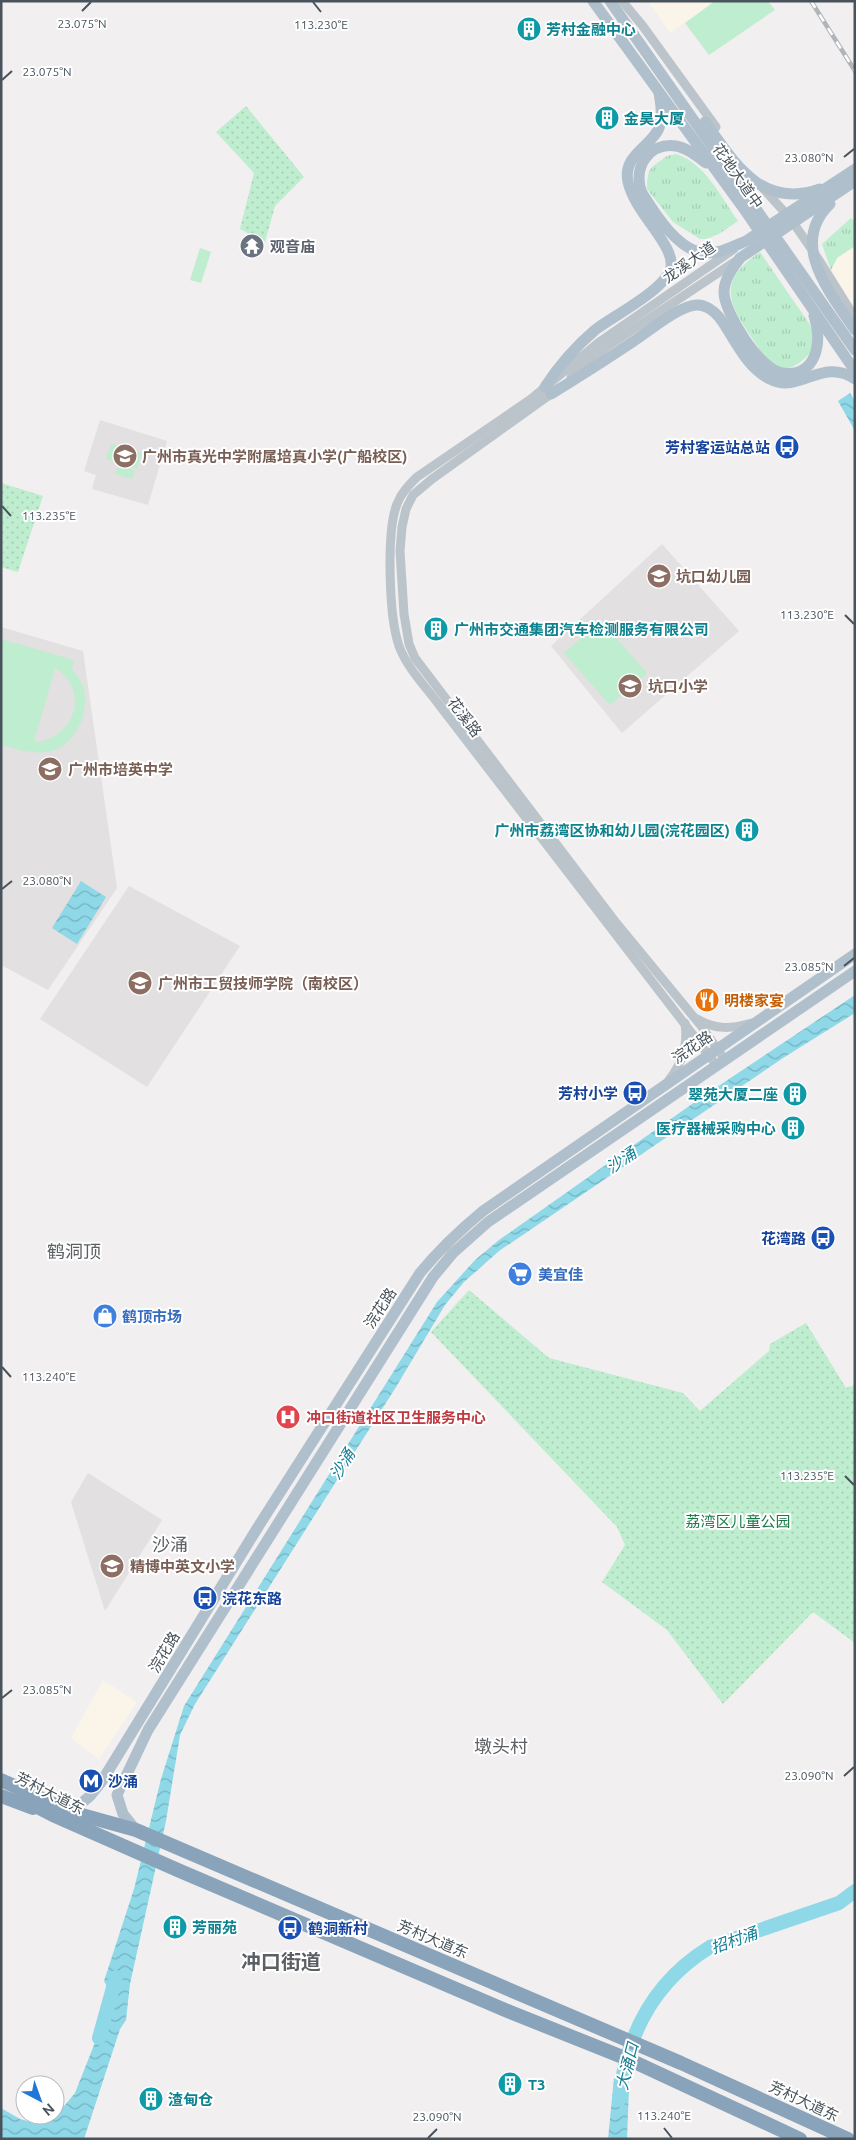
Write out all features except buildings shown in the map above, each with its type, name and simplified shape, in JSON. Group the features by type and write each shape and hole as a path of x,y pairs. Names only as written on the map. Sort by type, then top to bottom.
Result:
{"highway":[{"name":"芳村大道东","path":"1,1780 71,1812 139,1831 632,2042 848,2139"},
{"name":"芳村大道东","path":"1,1787 53,1815 180,1871 510,2012 626,2058 800,2139"},
{"path":"1,1796 53,1815"}],"main road":[{"name":"花地大道中","path":"593,1 658,89 855,371"},
{"name":"花地大道中","path":"612,1 855,350"},
{"path":"612,1 736,164 752,181 780,193 800,194 848,182"},
{"path":"548,391 562,361 576,347 597,328 653,291 671,269 668,249 636,202 628,180 633,157 655,135 661,121 658,89"},
{"path":"715,170 684,148 674,146 657,148 644,160 638,175 639,184 647,201 677,240 686,248 696,252 712,253 746,241"},
{"name":"龙溪大道","path":"740,258 848,182 855,169"},
{"path":"848,182 821,214 815,228 812,250 815,264 825,284 855,330"},
{"name":"龙溪大道","path":"746,241 848,182"},
{"path":"740,258 730,272 724,291 729,314 768,367 782,373 810,370 838,372 855,380"},
{"path":"548,391 669,318 696,305 707,307 718,316 748,361 762,375 782,383 796,381 810,370 819,340 816,321 808,302"},
{"name":"浣花路","path":"71,1812 94,1792 112,1765 262,1520 426,1267 457,1232 483,1211 855,954"},
{"name":"浣花路","path":"139,1831 123,1814 117,1795 148,1730 433,1276 452,1253 488,1222 855,971"},
{"path":"112,1765 112,1770 118,1776 128,1771"}],"street":[{"path":"622,1 642,25 747,170 790,218 855,318"},
{"name":"龙溪大道","path":"641,319 746,241"},
{"name":"龙溪大道","path":"548,391 582,355 740,258"},
{"name":"花溪路","path":"548,391 432,479 414,495 406,509 402,526 400,551 402,592 409,644 415,658 455,711 624,932 694,1017 721,1063"},
{"name":"花溪路","path":"548,391 430,468 406,488 394,513 391,553 395,629 401,650 412,669 685,1022 713,1051"},
{"path":"694,1017 717,1028 738,1027 756,1021"},
{"path":"666,1084 682,1061 687,1037 685,1022"}],"shaded area":[{"path":"648,1 715,1 670,33"},
{"path":"855,246 855,309 831,270 837,258"},
{"name":"广州市真光中学附属培真小学(广船校区)","path":"100,420 167,441 148,505 92,489 96,475 84,471"},
{"name":"坑口小学","path":"662,544 739,631 622,733 551,646"},
{"name":"广州市培英中学","path":"1,627 83,651 117,888 48,990 1,965"},
{"name":"广州市工贸技师学院（南校区）","path":"129,886 240,946 147,1087 40,1019"},
{"name":"精博中英文小学","path":"88,1473 162,1520 105,1611 71,1502"},
{"path":"103,1680 137,1702 99,1759 71,1738"}],"green space":[{"path":"715,1 768,1 775,10 709,55 685,23"},
{"path":"246,106 304,177 275,206 265,242 240,229 254,173 216,132"},
{"path":"676,154 686,158 704,173 738,221 719,234 706,239 700,239 673,222 647,189 647,182 649,171 653,166 667,156"},
{"path":"851,218 855,222 855,246 837,258 831,270 822,244"},
{"path":"200,248 211,252 201,283 190,280"},
{"path":"760,252 813,329 813,350 802,361 793,366 784,368 770,362 742,322 732,300 732,281 747,262"},
{"path":"111,444 142,453 137,469 106,459"},
{"path":"118,466 135,471 132,479 115,474"},
{"path":"1,483 43,496 18,572 1,567"},
{"path":"601,621 647,673 610,705 564,653"},
{"path":"1,639 74,660 72,669 84,689 85,709 78,728 72,737 57,749 47,752 29,752 1,745","holes":["55,668 66,677 73,689 75,701 68,724 60,733 48,739 34,742"]},
{"name":"荔湾区儿童公园","path":"469,1290 549,1358 683,1393 700,1411 769,1351 770,1344 806,1323 846,1388 855,1385 855,1643 813,1612 723,1704 667,1630 602,1582 625,1545 617,1527 431,1332"}],"water":[{"path":"850,393 855,401 855,431 838,401"},
{"path":"81,881 106,897 77,944 52,928"},
{"path":"855,995 855,1013 783,1058 499,1251 464,1282 445,1305 396,1387 195,1704 180,1735 166,1821 130,1984 126,2020 120,2029 84,2139 1,2139 1,2108 15,2116 15,2125 65,2125 65,2105 75,2093 113,1997 104,1981 134,1889 161,1779 184,1706 437,1302 475,1260 499,1240 702,1097"},
{"path":"614,2078 629,2088 627,2139 608,2139"}],"waterway":[{"name":"招村涌","path":"619,2100 628,2054 646,2012 658,1994 690,1961 710,1947 839,1903 855,1891"},
{"name":"沙涌","path":"99,2038 116,1977"}],"railway":[{"path":"811,1 855,71"}],"place":[{"name":"芳村金融中心","path":"529,29"},
{"name":"金昊大厦","path":"607,118"},
{"name":"观音庙","path":"252,246"},
{"name":"芳村客运站总站","path":"787,447"},
{"name":"广州市真光中学附属培真小学(广船校区)","path":"125,456"},
{"name":"坑口幼儿园","path":"659,576"},
{"name":"广州市交通集团汽车检测服务有限公司","path":"436,629"},
{"name":"坑口小学","path":"630,686"},
{"name":"广州市培英中学","path":"50,769"},
{"name":"广州市荔湾区协和幼儿园(浣花园区)","path":"747,830"},
{"name":"广州市工贸技师学院（南校区）","path":"140,983"},
{"name":"明楼家宴","path":"707,1000"},
{"name":"芳村小学","path":"635,1093"},
{"name":"翠苑大厦二座","path":"795,1094"},
{"name":"医疗器械采购中心","path":"793,1128"},
{"name":"花湾路","path":"823,1238"},
{"name":"美宜佳","path":"520,1274"},
{"name":"鹤顶市场","path":"105,1316"},
{"name":"冲口街道社区卫生服务中心","path":"288,1417"},
{"name":"精博中英文小学","path":"112,1566"},
{"name":"浣花东路","path":"205,1598"},
{"name":"沙涌","path":"91,1781"},
{"name":"芳丽苑","path":"175,1927"},
{"name":"鹤洞新村","path":"290,1928"},
{"name":"T3","path":"510,2084"},
{"name":"渣甸仓","path":"151,2099"}],"district":[{"name":"鹤洞顶","path":"74,1251"},
{"name":"沙涌","path":"170,1544"},
{"name":"墩头村","path":"501,1746"},
{"name":"冲口街道","path":"281,1961"}],"water label":[{"name":"大涌口","path":"627,2066"}]}
